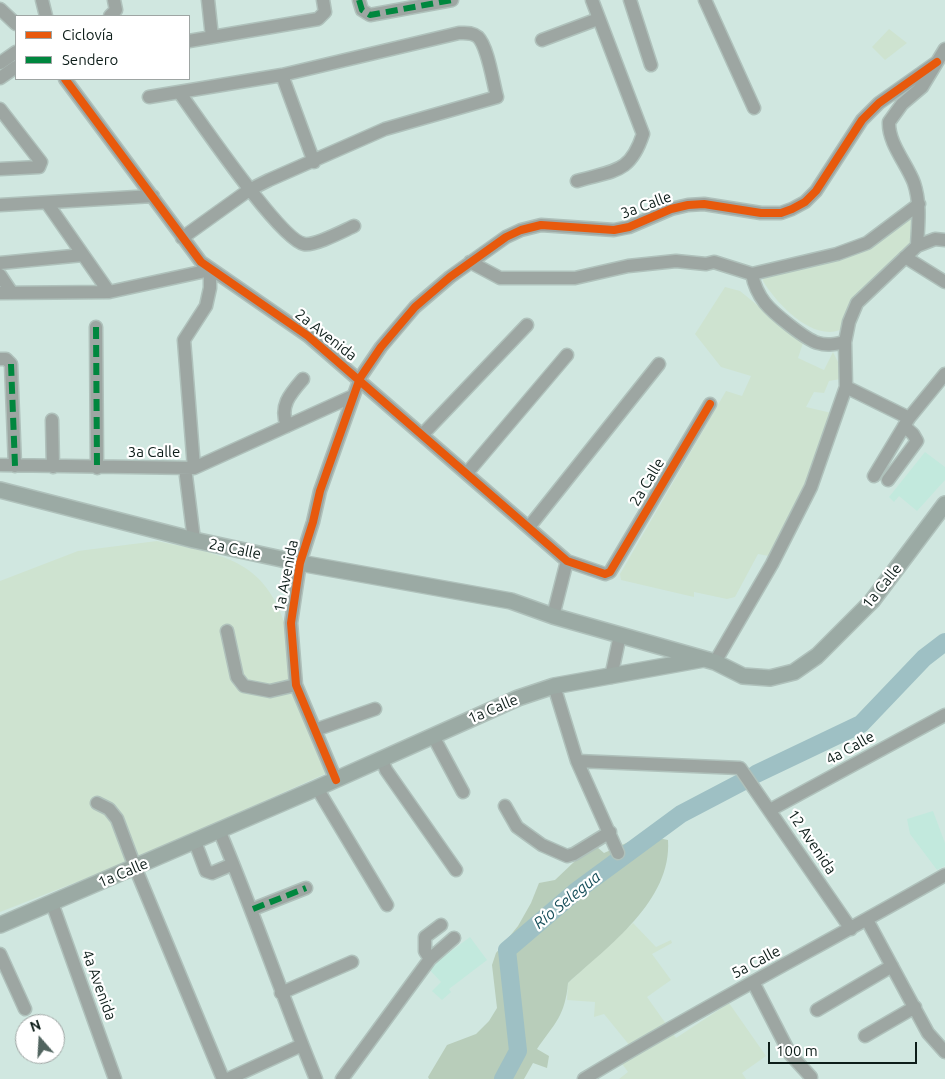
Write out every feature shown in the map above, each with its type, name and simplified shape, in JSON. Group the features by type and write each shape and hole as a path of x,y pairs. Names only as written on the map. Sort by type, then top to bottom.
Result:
{"main road":[{"name":"2a Calle","path":"0,490 194,540 300,563 511,601 553,616 709,661"},
{"name":"1a Calle","path":"0,926 336,780 511,701 554,686 709,661 743,676 770,678 794,672 817,656 872,601 945,504"}],"street":[{"path":"42,0 46,15"},
{"path":"111,15 116,10 114,0"},
{"path":"208,0 212,37"},
{"path":"190,41 318,19 324,12 324,0"},
{"path":"359,0 362,10 370,15 452,0"},
{"path":"577,181 625,166 637,153 643,134 592,0"},
{"path":"630,0 651,65"},
{"path":"705,0 754,108"},
{"path":"0,8 15,23"},
{"path":"542,40 598,19"},
{"path":"149,97 282,75 459,33 471,33 478,38 483,47 496,97 385,129 249,190 182,238"},
{"name":"3a Calle","path":"360,378 381,347 415,307 470,262 506,237 521,230 541,225 614,230 629,227 671,209 688,205 704,204 781,213 805,202 816,191 862,120 879,103 937,62 945,49"},
{"path":"0,63 15,53"},
{"path":"917,246 919,204 914,183 891,134 889,122 902,104 922,87 937,62"},
{"path":"0,78 15,68"},
{"path":"282,75 314,162"},
{"name":"2a Avenida","path":"66,80 153,196 182,238 210,270 308,336 360,378 567,561 608,574"},
{"path":"179,92 249,190 295,240 303,244 310,244 354,226"},
{"path":"0,109 41,162 41,165 39,167 0,169"},
{"path":"0,205 153,196"},
{"path":"47,203 109,292"},
{"path":"470,262 500,278 576,278 628,266 676,261 706,264 714,262 752,274 836,254 867,243 919,204"},
{"path":"709,661 772,564 812,487 846,387 845,342 848,322 857,303 917,246 935,239 945,240"},
{"path":"0,263 83,255"},
{"path":"905,257 945,282"},
{"path":"0,275 6,293 109,292 210,270 210,288 206,306 184,340 194,540"},
{"path":"752,274 755,286 767,305 799,332 816,343 828,345 845,342"},
{"path":"423,434 527,325"},
{"path":"96,327 97,468"},
{"path":"467,473 567,355"},
{"path":"0,359 6,359 11,364 15,466"},
{"path":"529,528 659,364"},
{"path":"874,476 906,422 945,374"},
{"name":"1a Avenida","path":"336,780 296,685 291,623 300,563 313,522 320,491 360,378"},
{"path":"287,426 284,409 287,397 303,379"},
{"path":"846,387 906,422 914,434 917,441 888,480"},
{"name":"3a Calle","path":"0,465 189,468 353,396"},
{"name":"2a Calle","path":"608,574 710,404"},
{"path":"52,420 53,467"},
{"path":"553,616 567,561"},
{"path":"227,631 237,677 244,686 270,691 296,685"},
{"path":"611,677 620,636"},
{"path":"554,686 577,761 618,853"},
{"path":"315,730 375,709"},
{"name":"4a Calle","path":"770,810 945,715"},
{"path":"433,736 463,792"},
{"path":"382,759 386,770 456,870"},
{"name":"12 Avenida","path":"577,761 740,768 746,773 851,929"},
{"path":"317,788 387,905"},
{"path":"97,803 109,809 117,819 135,868 223,1079"},
{"path":"504,806 517,827 542,845 567,856 574,854 610,832"},
{"path":"219,830 253,910 281,993 316,1079"},
{"path":"195,842 206,871 212,873 233,864"},
{"name":"5a Calle","path":"584,1079 669,1027 851,929 945,875"},
{"path":"253,910 306,888"},
{"name":"4a Avenida","path":"52,903 116,1079"},
{"path":"867,920 928,1033 945,1052"},
{"path":"430,959 425,951 425,937 441,925"},
{"path":"342,1079 430,959 454,938"},
{"path":"0,954 25,1009"},
{"path":"281,993 352,962"},
{"path":"817,1010 892,966"},
{"path":"753,982 790,1054 811,1078"},
{"path":"865,1036 914,1007"},
{"path":"228,1079 302,1045"}],"shaded area":[{"path":"889,29 907,43 885,60 872,47"},
{"path":"918,207 917,244 840,330 829,332 818,330 796,318 777,299 763,281 763,277 838,257"},
{"path":"725,287 740,291 767,313 805,337 798,358 824,370 833,352 846,378 829,381 824,393 814,392 806,407 840,415 774,557 758,554 735,597 727,599 694,592 694,597 621,580 620,574 726,391 742,396 751,376 721,367 695,334"},
{"path":"925,452 945,467 945,480 917,511 899,496 894,502 889,497"},
{"path":"157,541 201,550 237,563 252,573 265,586 276,604 286,627 290,642 292,673 296,687 336,769 128,862 0,912 0,581 78,551"},
{"path":"933,811 945,843 945,866 937,870 910,834 907,819"},
{"path":"644,835 668,840 666,862 660,883 649,902 618,938 568,983 562,1012 537,1049 549,1056 547,1068 533,1063 524,1079 429,1079 428,1077 447,1045 476,1034 489,1021 497,1008 492,965 496,953 518,926 531,903 539,883 555,880 575,861 578,848 597,847 604,853"},
{"path":"633,923 656,947 671,940 672,943 652,954 671,980 647,997 676,1038 729,1003 766,1056 742,1073 746,1079 619,1079 628,1072 617,1057 630,1046 604,1014 594,1017 595,1002 567,1000 568,983"},
{"path":"470,937 487,960 449,989 451,992 442,1000 432,991 441,982 428,968"}],"waterway":[{"path":"756,774 861,724 924,658 945,642"},
{"name":"Río Selegua","path":"503,1079 518,1051 507,950 575,892 681,814 742,782"}],"marked path":[{"path":"359,0 362,10 370,15 452,0"},
{"path":"96,327 97,468"},
{"path":"11,364 15,466"},
{"path":"253,909 306,888"}],"cycle path":[{"path":"336,780 296,685 291,623 300,563 313,522 320,491 360,378 381,347 415,307 450,277 506,237 521,230 541,225 614,230 629,227 671,209 688,205 704,204 761,213 781,213 792,209 805,202 816,191 862,120 879,103 937,62"},
{"path":"66,80 201,262 308,336 567,561 605,574 610,572 710,404"}]}
